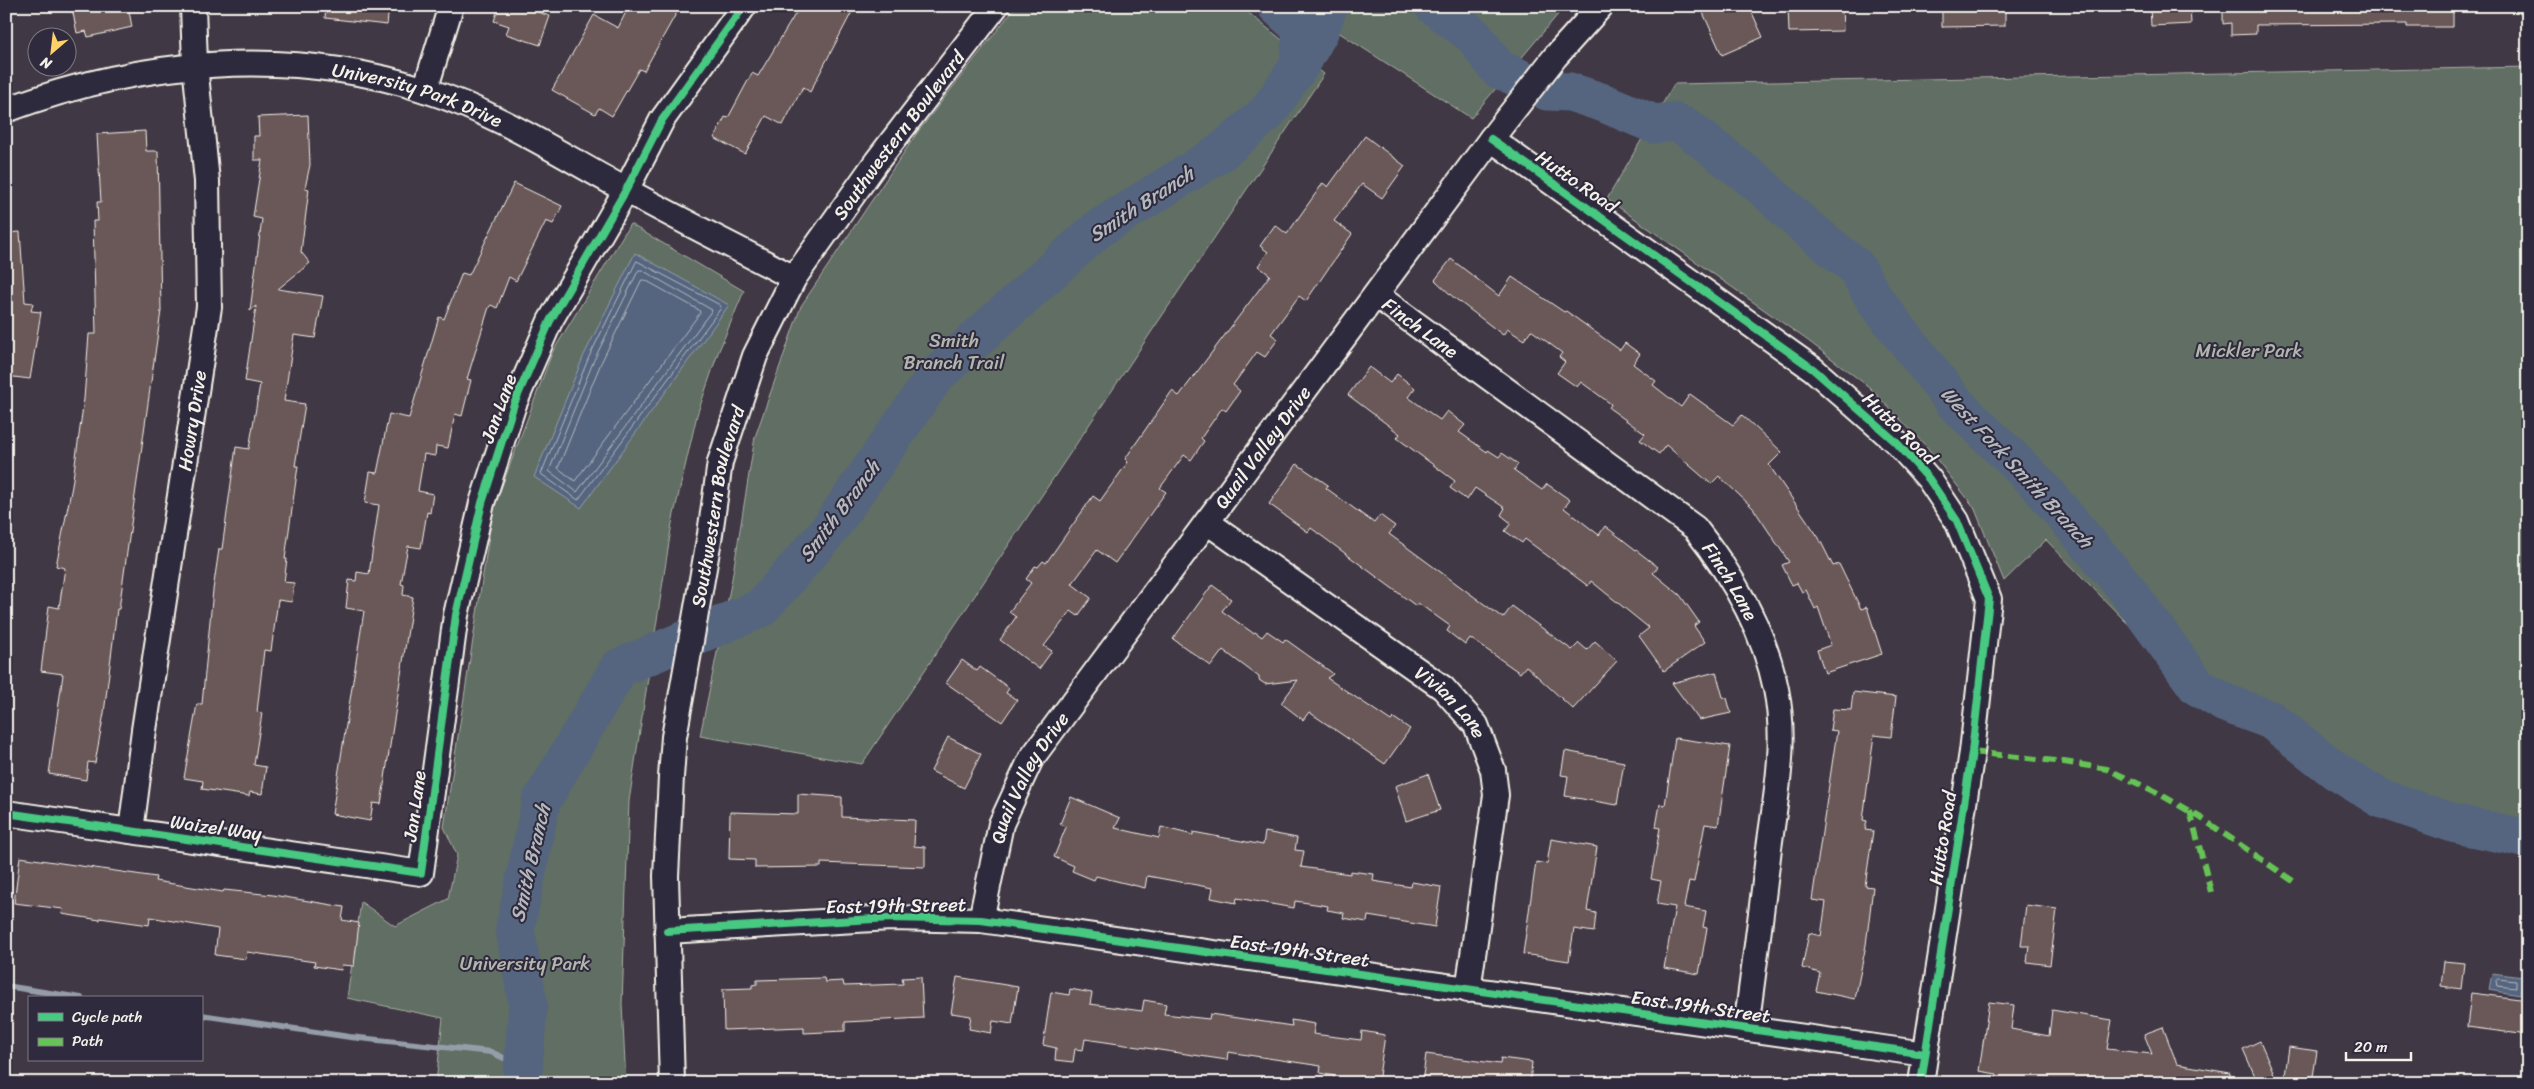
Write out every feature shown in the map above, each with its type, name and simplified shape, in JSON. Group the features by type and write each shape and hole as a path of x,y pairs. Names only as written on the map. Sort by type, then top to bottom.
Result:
{"street":[{"name":"Howry Drive","path":"131,831 144,730 209,307 207,181 195,65 193,6"},
{"path":"425,90 451,6"},
{"name":"Jan Lane","path":"421,873 456,615 482,503 514,404 550,321 626,190 662,120 744,6"},
{"name":"Southwestern Boulevard","path":"672,1083 666,876 674,738 710,534 720,462 754,356 794,278 877,160 996,6"},
{"name":"Quail Valley Drive","path":"981,920 1001,824 1031,760 1491,139 1554,56 1601,6"},
{"name":"University Park Drive","path":"6,110 36,99 118,77 195,65 278,64 347,72 425,90 497,119 626,190 794,278"},
{"name":"Hutto Road","path":"1491,139 1813,369 1896,442 1930,478 1957,521 1989,599 1972,752 1922,1083"},
{"name":"Finch Lane","path":"1376,296 1695,528 1724,565 1746,605 1763,642 1776,690 1781,738 1777,788 1746,1028"},
{"name":"Vivian Lane","path":"1207,522 1442,688 1476,725 1493,770 1496,794 1468,990"},
{"name":"Waizel Way","path":"6,813 421,873"},
{"name":"East 19th Street","path":"667,931 891,918 981,920 1925,1054"}],"green space":[{"name":"Smith Branch Trail","path":"1016,6 1240,6 1324,74 862,764 700,736 732,579 755,437 801,306 917,133"},
{"path":"1298,6 1565,6 1471,118"},
{"name":"Mickler Park","path":"2528,67 2528,847 2397,815 2207,705 2046,540 2004,581 1974,507 1927,447 1869,387 1807,340 1607,199 1674,84"},
{"name":"University Park","path":"630,224 744,291 718,353 697,415 672,523 629,801 622,1004 626,1083 436,1083 443,1018 347,998 361,902 395,926 448,899 457,855 444,827 493,510 552,353"}],"water":[{"path":"635,253 729,305 581,508 534,477 584,355"},
{"path":"2492,973 2523,977 2520,995 2489,990"}],"building":[{"path":"81,6 128,6 132,27 88,37 86,31 78,33 72,8"},
{"path":"326,6 389,6 387,25 325,18"},
{"path":"499,6 519,6 550,16 540,45 506,34 509,26 494,21"},
{"path":"629,6 665,6 677,12 644,71 639,69 612,116 599,108 595,114 552,90 594,15 618,28"},
{"path":"800,6 855,6 810,92 803,87 783,125 766,116 745,154 714,138 725,117 728,118 752,73 758,76"},
{"path":"1700,6 1749,6 1763,37 1722,55"},
{"path":"1788,6 1842,6 1843,31 1789,32"},
{"path":"1942,6 2005,6 2005,26 1942,27"},
{"path":"2150,6 2190,6 2191,24 2151,26"},
{"path":"2223,6 2453,6 2453,27 2407,27 2407,24 2256,25 2256,34 2231,35 2231,23 2223,24"},
{"path":"308,115 310,165 305,188 309,189 301,252 310,263 278,289 323,296 315,338 294,335 284,401 305,404 295,466 298,466 285,559 287,559 284,582 294,583 292,602 278,600 271,651 264,650 257,712 262,713 254,765 266,767 262,794 250,792 249,796 202,789 203,781 184,778 197,704 202,704 213,590 219,549 222,549 236,447 249,449 260,384 245,381 256,306 250,311 262,219 253,217 262,160 254,160 254,136 259,136 258,117"},
{"path":"145,131 146,151 158,151 161,311 119,609 117,609 104,713 95,763 88,762 86,780 49,774 63,674 41,671 49,606 59,608 65,568 56,566 72,486 84,399 89,334 96,334 93,221 98,221 97,202 101,202 97,134"},
{"path":"1365,136 1405,166 1382,198 1362,184 1334,221 1352,234 1306,301 1299,296 1271,334 1278,339 1265,357 1257,352 1233,385 1240,391 1226,411 1222,408 1201,438 1204,441 1191,460 1184,455 1160,488 1166,492 1115,563 1097,550 1072,584 1091,598 1078,616 1071,611 1044,646 1052,651 1039,669 1000,640 1016,617 1009,612 1031,583 1026,579 1035,566 1038,567 1043,561 1046,563 1093,496 1100,501 1128,462 1125,459 1172,391 1179,396 1270,275 1258,266 1268,252 1260,246 1275,225 1287,234 1323,183 1328,187"},
{"path":"514,183 562,206 553,224 546,221 516,281 509,277 497,308 491,305 489,307 467,379 471,380 462,416 455,414 448,448 436,446 435,456 424,454 418,491 433,494 430,513 427,512 421,548 408,546 401,584 404,585 403,595 413,597 381,804 373,803 370,821 332,814 364,611 346,608 349,580 356,581 357,572 369,574 379,505 365,503 370,472 377,473 389,414 409,418 439,317 444,319 462,273 469,275"},
{"path":"20,232 25,302 33,303 31,311 41,312 30,379 6,376 6,233"},
{"path":"1451,259 1499,296 1512,277 1564,312 1566,311 1620,350 1625,343 1640,354 1633,364 1656,381 1653,385 1681,407 1690,394 1733,425 1742,415 1782,452 1769,465 1819,538 1833,566 1839,564 1861,609 1867,607 1882,654 1825,673 1817,650 1831,645 1818,607 1815,609 1806,590 1802,592 1797,583 1792,585 1782,565 1789,562 1753,508 1719,476 1711,484 1666,445 1659,454 1640,440 1645,434 1609,408 1611,404 1581,382 1577,387 1557,373 1565,362 1559,357 1562,353 1531,330 1524,340 1507,329 1503,335 1452,296 1435,280"},
{"path":"1369,367 1390,383 1397,374 1415,388 1408,397 1440,420 1447,411 1465,425 1459,432 1487,452 1488,450 1499,457 1502,453 1518,464 1514,470 1542,490 1547,484 1570,500 1564,508 1599,535 1605,526 1658,567 1653,573 1680,595 1699,622 1694,626 1705,642 1664,671 1639,636 1649,628 1591,581 1588,586 1525,539 1522,543 1505,531 1511,523 1501,515 1505,508 1475,488 1467,500 1450,488 1455,481 1397,438 1400,434 1348,395"},
{"path":"1297,464 1328,485 1326,488 1374,523 1380,515 1395,526 1389,534 1503,618 1512,606 1572,650 1579,643 1587,650 1595,641 1617,661 1573,709 1526,666 1520,673 1470,638 1465,645 1447,631 1450,626 1418,603 1416,606 1311,528 1308,532 1269,504"},
{"path":"1212,585 1231,599 1222,611 1253,633 1255,632 1262,637 1267,631 1283,642 1285,639 1333,674 1327,678 1391,721 1394,718 1410,729 1385,764 1309,712 1303,720 1281,703 1298,680 1265,684 1259,680 1259,677 1223,650 1211,666 1173,639"},
{"path":"962,660 977,671 980,667 1009,688 1006,693 1017,700 1002,722 946,683"},
{"path":"1716,672 1723,697 1727,698 1731,713 1699,720 1672,683"},
{"path":"1853,692 1896,697 1891,737 1874,735 1863,820 1867,821 1865,830 1873,831 1865,886 1873,887 1866,945 1855,999 1816,991 1820,973 1802,968 1809,933 1821,936 1826,902 1812,900 1837,731 1830,730 1833,709 1851,710"},
{"path":"948,737 981,754 964,788 931,771"},
{"path":"1675,738 1730,746 1718,826 1705,824 1694,882 1689,881 1684,907 1706,911 1703,927 1707,928 1699,974 1664,968 1675,907 1657,904 1661,881 1651,879 1660,828 1656,827 1660,804 1665,805"},
{"path":"1565,751 1624,762 1617,805 1565,796 1568,776 1561,775"},
{"path":"1428,774 1440,810 1406,821 1395,786"},
{"path":"798,794 842,797 842,817 915,820 914,846 925,847 925,867 821,863 821,867 755,868 755,860 729,859 730,812 798,814"},
{"path":"1071,797 1120,818 1115,828 1159,838 1161,827 1193,835 1193,832 1263,845 1265,832 1297,838 1295,850 1304,851 1301,867 1350,874 1350,871 1374,874 1373,881 1411,887 1412,882 1441,887 1435,927 1368,916 1367,922 1343,918 1344,913 1327,910 1328,906 1295,901 1294,908 1237,898 1236,903 1211,898 1213,888 1147,876 1145,888 1096,876 1094,880 1072,871 1074,866 1054,857 1066,827 1060,824"},
{"path":"1551,839 1597,847 1587,911 1596,913 1594,932 1574,929 1569,961 1523,954 1536,862 1547,864"},
{"path":"20,857 156,877 155,881 223,892 224,890 273,895 344,907 342,920 359,923 354,966 342,965 341,970 314,966 315,962 247,952 246,959 215,955 218,929 150,917 149,925 100,918 100,920 62,914 63,909 14,903"},
{"path":"2026,905 2057,909 2050,965 2027,962 2029,946 2021,946"},
{"path":"2444,961 2464,963 2461,989 2441,986"},
{"path":"921,977 923,1018 845,1022 845,1031 804,1033 804,1027 724,1030 723,989 752,988 752,985 757,984 757,980 824,978 825,982 843,981 844,986 903,984 902,978"},
{"path":"957,977 1018,987 1012,1024 993,1021 991,1033 969,1029 971,1016 951,1013"},
{"path":"1070,989 1092,993 1090,1004 1142,1011 1144,1000 1166,1004 1164,1014 1209,1019 1210,1014 1292,1026 1291,1020 1315,1024 1313,1034 1361,1040 1362,1031 1385,1035 1378,1083 1333,1083 1334,1076 1320,1073 1321,1066 1228,1052 1227,1060 1085,1039 1083,1050 1075,1049 1073,1062 1055,1060 1056,1048 1043,1045 1051,992 1069,995"},
{"path":"2471,993 2528,1000 2528,1035 2467,1027"},
{"path":"1989,1002 2014,1005 2011,1029 2049,1036 2052,1010 2112,1020 2107,1049 2152,1054 2144,1034 2163,1027 2177,1064 2230,1073 2230,1083 1995,1083 1997,1074 1979,1071"},
{"path":"2260,1041 2278,1083 2258,1083 2243,1049"},
{"path":"2289,1047 2317,1051 2312,1083 2284,1083"},
{"path":"1426,1054 1500,1064 1501,1058 1532,1062 1530,1083 1422,1083"}],"waterway":[{"name":"Smith Branch","path":"522,1083 528,1004 515,929 541,802 619,668 761,608 826,534 936,375 1098,229 1220,153 1267,113 1299,66 1302,29 1277,6"},
{"name":"West Fork Smith Branch","path":"1302,62 1319,32 1328,6"},
{"name":"West Fork Smith Branch","path":"1434,6 1474,36 1498,69 1517,77"},
{"name":"West Fork Smith Branch","path":"1547,91 1570,92 1604,103 1654,124 1673,122 1686,127 1757,182 1800,222 1856,267 1875,300 1955,403 2038,484 2124,586 2197,686 2225,703 2271,720 2336,771 2380,798 2456,824 2528,839"},
{"path":"6,986 68,996"},
{"path":"202,1015 350,1037 491,1052 523,1067"}],"marked path":[{"path":"1972,752 2064,762 2107,769 2156,792 2201,818 2293,881"},
{"path":"2190,811 2211,892"}],"cycle path":[{"path":"6,813 421,873 456,615 482,503 514,404 550,321 626,190 662,120 744,6"},
{"path":"1491,139 1813,369 1896,442 1929,479 1957,521 1989,599 1972,752 1921,1083"},
{"path":"667,931 891,918 981,920 1925,1054"}]}
